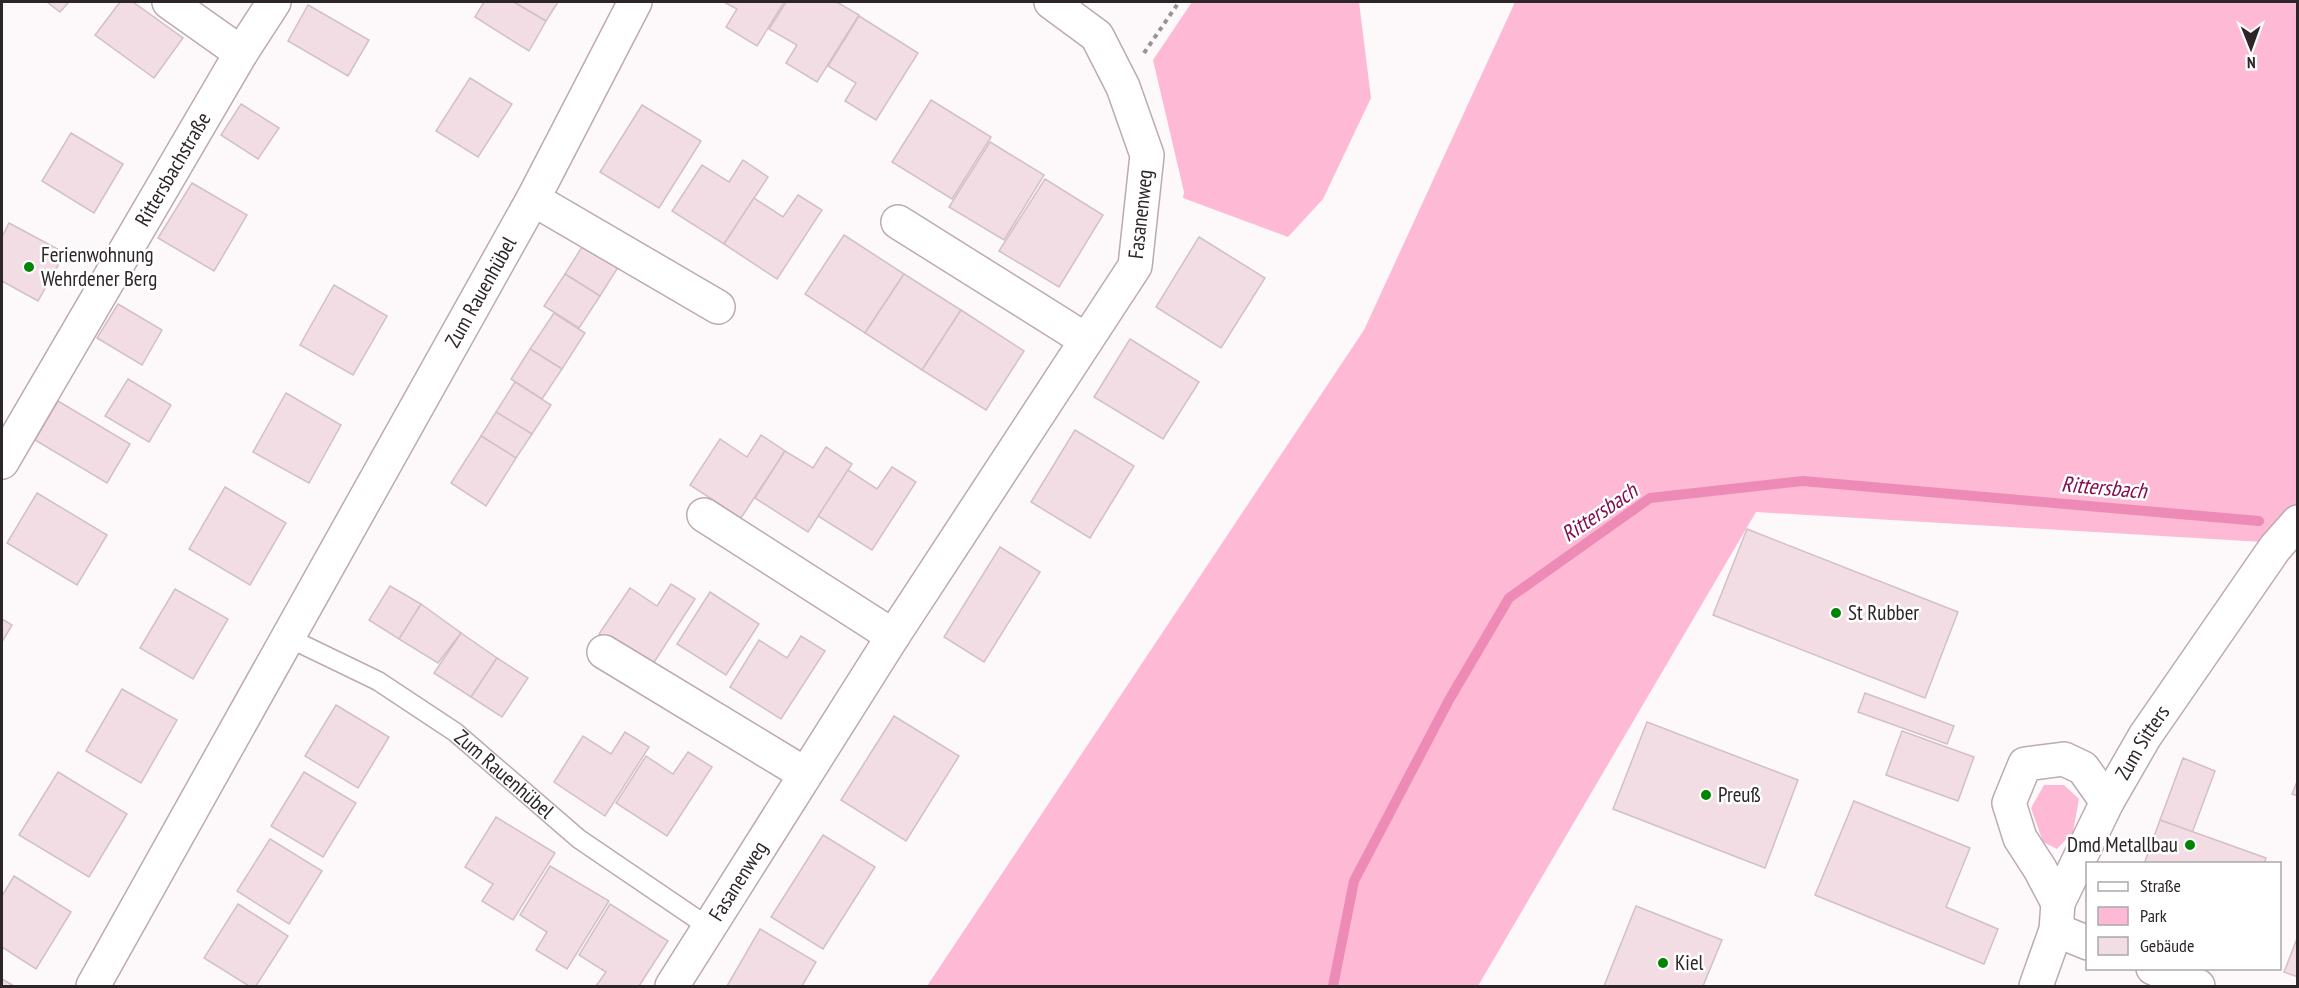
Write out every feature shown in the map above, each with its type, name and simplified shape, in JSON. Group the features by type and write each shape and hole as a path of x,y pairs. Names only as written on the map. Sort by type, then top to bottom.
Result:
{"street":[{"path":"169,2 241,53"},
{"name":"Rittersbachstraße","path":"2,462 241,53 274,2"},
{"name":"Zum Rauenhübel","path":"93,987 533,199 635,2"},
{"name":"Fasanenweg","path":"672,987 892,636 1135,266 1147,155 1123,87 1097,36 1051,2"},
{"path":"533,199 718,307"},
{"path":"898,222 1086,340"},
{"path":"704,515 892,636"},
{"name":"Zum Sitters","path":"2036,987 2057,916 2107,802 2145,736 2274,548 2298,522"},
{"path":"604,652 805,774"},
{"path":"2086,941 2057,916 2040,869 2020,838 2009,803 2025,764 2064,759 2083,768 2107,802"},
{"path":"2155,970 2198,987"}],"lane":[{"name":"Zum Rauenhübel","path":"289,638 378,681 455,732 579,839 710,928"}],"path":[{"path":"1123,87 1179,2"}],"green space":[{"path":"1192,2 1359,2 1371,98 1323,199 1288,237 1183,198 1184,192 1153,60"},
{"path":"1515,2 2297,2 2297,544 1756,512 1478,986 927,986 1364,330"},
{"path":"2044,785 2064,785 2079,799 2073,832 2057,849 2043,842 2031,808"}],"building":[{"path":"47,2 69,2 60,12"},
{"path":"120,2 133,2 183,38 154,78 95,35"},
{"path":"484,2 514,2 546,21 529,51 475,17"},
{"path":"514,2 558,2 546,21"},
{"path":"724,2 784,2 757,46 726,27 737,9"},
{"path":"786,2 837,2 859,15 817,82 786,63 797,45 769,29"},
{"path":"308,5 369,40 348,76 288,41"},
{"path":"859,16 918,53 876,120 845,101 856,83 828,66"},
{"path":"470,78 512,104 478,157 436,131"},
{"path":"931,100 991,137 952,199 892,162"},
{"path":"241,104 279,128 258,159 221,135"},
{"path":"642,105 701,141 659,208 600,172"},
{"path":"71,133 123,164 94,213 42,181"},
{"path":"990,142 1044,175 1004,240 949,207"},
{"path":"743,160 768,177 724,244 672,211 702,165 729,182"},
{"path":"1045,179 1103,215 1059,287 999,251"},
{"path":"192,183 247,215 214,271 158,238"},
{"path":"798,195 822,210 777,279 724,244 754,198 783,217"},
{"name":"Ferienwohnung Wehrdener Berg","path":"9,223 65,253 38,301 2,281 2,237"},
{"path":"844,235 904,274 865,333 805,294"},
{"path":"1199,237 1265,278 1221,348 1156,307"},
{"path":"587,239 622,261 600,296 565,274"},
{"path":"565,274 600,296 579,328 544,306"},
{"path":"904,274 961,310 922,370 865,333"},
{"path":"334,285 387,316 353,375 300,345"},
{"path":"118,304 162,330 142,365 97,338"},
{"path":"961,310 1024,351 986,410 922,370"},
{"path":"554,313 585,333 562,369 530,349"},
{"path":"1130,339 1199,382 1163,439 1094,397"},
{"path":"530,349 562,369 542,399 511,379"},
{"path":"128,379 171,405 149,442 105,416"},
{"path":"515,382 551,405 532,434 496,412"},
{"path":"286,393 341,425 309,483 253,452"},
{"path":"58,401 130,444 107,483 35,440"},
{"path":"496,412 532,434 516,458 481,436"},
{"path":"1075,430 1134,466 1090,538 1031,502"},
{"path":"761,435 785,451 741,518 690,485 720,439 747,457"},
{"path":"481,436 516,458 486,506 451,483"},
{"path":"826,447 852,464 808,532 755,498 785,451 813,468"},
{"path":"892,467 916,482 872,550 818,516 848,470 877,489"},
{"path":"225,487 286,523 250,585 189,549"},
{"path":"37,493 107,535 77,585 7,543"},
{"name":"St Rubber","path":"1747,529 1958,612 1925,698 1713,615"},
{"path":"1000,547 1040,572 984,662 944,637"},
{"path":"671,584 695,599 651,667 599,634 630,588 657,606"},
{"path":"390,586 421,604 399,639 369,620"},
{"path":"175,589 228,619 193,679 140,648"},
{"path":"710,592 759,624 726,675 677,644"},
{"path":"421,604 461,633 438,663 399,639"},
{"path":"2,619 12,625 2,642"},
{"path":"461,633 497,658 471,697 434,673"},
{"path":"801,636 825,651 781,719 730,687 759,640 787,658"},
{"path":"497,658 528,678 502,717 471,697"},
{"path":"122,689 177,720 141,783 86,751"},
{"path":"1865,693 1954,726 1947,744 1858,712"},
{"path":"336,705 389,737 358,788 305,756"},
{"path":"894,716 959,756 906,841 841,800"},
{"name":"Preuß","path":"1647,722 1798,780 1765,868 1613,809"},
{"path":"1902,731 1974,757 1958,801 1886,775"},
{"path":"625,732 649,747 605,816 554,782 583,736 611,754"},
{"path":"688,752 712,767 667,836 616,803 646,756 673,774"},
{"path":"2183,758 2215,771 2192,833 2160,820"},
{"path":"58,772 127,814 89,877 19,835"},
{"path":"304,772 356,803 323,857 271,826"},
{"path":"2298,779 2298,796 2292,794"},
{"path":"1854,801 1970,848 1946,907 1998,929 1984,964 1815,895"},
{"path":"496,817 555,853 513,920 482,901 493,884 465,867"},
{"name":"Dmd Metallbau","path":"2160,820 2266,858 2265,862 2145,862"},
{"path":"823,835 875,867 823,949 771,917"},
{"path":"270,839 322,871 289,924 237,891"},
{"path":"550,866 609,901 567,969 536,950 547,932 520,915"},
{"path":"14,876 71,912 36,969 2,947 2,896"},
{"path":"238,904 288,936 256,986 249,986 204,958"},
{"path":"610,904 668,941 639,986 596,986 606,972 579,955"},
{"name":"Kiel","path":"1636,906 1722,940 1703,986 1604,986"},
{"path":"760,929 816,962 802,986 727,986"},
{"path":"2298,936 2298,977 2284,972"},
{"path":"2,979 14,986 2,986"}],"waterway":[{"name":"Rittersbach","path":"1333,986 1354,881 1449,700 1509,598 1650,498 1803,481 2259,521"}],"place":[{"name":"Ferienwohnung Wehrdener Berg","path":"29,267"},
{"name":"St Rubber","path":"1836,613"},
{"name":"Preuß","path":"1706,795"},
{"name":"Dmd Metallbau","path":"2190,845"},
{"name":"Kiel","path":"1663,963"}]}
